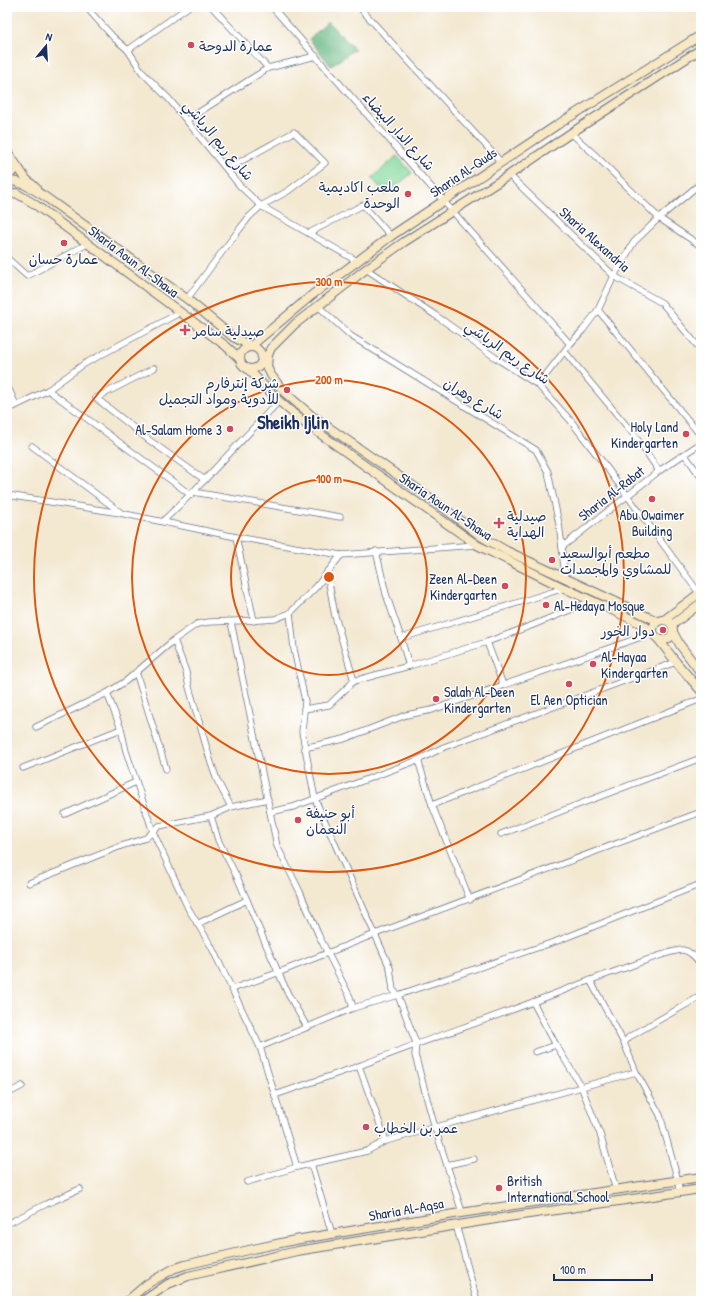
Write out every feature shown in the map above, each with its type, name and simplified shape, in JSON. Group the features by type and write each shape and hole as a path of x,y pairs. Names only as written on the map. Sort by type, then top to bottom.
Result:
{"main road":[{"name":"Sharia Al-Quds","path":"251,346 312,295 391,236 557,125 701,34"},
{"name":"Sharia Al-Quds","path":"262,358 295,324 366,269 404,242 701,49"},
{"name":"Sharia Aoun Al-Shawa","path":"7,151 26,178 44,196"},
{"path":"7,178 13,171 15,163"},
{"name":"Sharia Aoun Al-Shawa","path":"7,181 22,183 44,196 187,299 233,337 251,346"},
{"name":"Sharia Aoun Al-Shawa","path":"7,195 16,193 33,202 226,346 240,359"},
{"path":"238,340 250,341 261,339"},
{"path":"251,346 258,349 262,354 262,358 260,365 257,367 247,368 241,363 241,352 251,346"},
{"path":"267,368 268,355 271,348"},
{"name":"Sharia Aoun Al-Shawa","path":"262,358 271,375 284,392 311,414 432,499 482,537 507,551 565,578 661,620"},
{"name":"Sharia Aoun Al-Shawa","path":"247,368 279,401 302,420 477,545 564,588 642,624 650,634"},
{"path":"700,592 653,626 650,634 659,640 701,691"},
{"path":"659,640 666,640 672,636 672,629 701,603"},
{"path":"661,620 667,621 680,645 701,673"},
{"name":"Sharia Al-Aqsa","path":"127,1301 142,1287 162,1274 185,1265 281,1243 462,1212 701,1177"},
{"name":"Sharia Al-Aqsa","path":"143,1301 168,1284 188,1276 297,1251 456,1225 701,1189"}],"street":[{"name":"شارع ريم الرياشي","path":"86,7 114,38 128,50 142,72 169,99 240,186 261,206 357,261"},
{"path":"128,50 188,7"},
{"path":"212,7 268,68"},
{"name":"شارع الدار البيضاء","path":"272,7 570,344"},
{"path":"359,7 501,162"},
{"path":"187,120 268,68 316,56"},
{"path":"187,299 249,217 261,206 288,190 326,163 294,132 227,169"},
{"path":"571,133 659,218 701,246"},
{"name":"Sharia Alexandria","path":"509,175 614,276 662,303 701,350"},
{"path":"538,385 598,310 614,276 634,242 659,218 701,183"},
{"path":"309,234 363,205 391,236"},
{"path":"7,258 27,276 89,243"},
{"name":"شارع ريم الرياشي","path":"366,269 538,385 571,421 700,592"},
{"name":"شارع وهران","path":"318,306 351,336 536,450 548,472 559,524 562,547"},
{"path":"598,310 701,436"},
{"path":"7,410 48,390 84,364 181,312"},
{"path":"564,352 635,436 659,471"},
{"path":"154,368 96,398 149,440 205,480"},
{"path":"7,385 16,405"},
{"path":"48,390 192,493 340,517"},
{"path":"163,521 205,480 279,401"},
{"name":"Sharia Al-Rabat","path":"562,547 659,471 701,443"},
{"path":"32,446 120,513"},
{"path":"685,455 701,477"},
{"path":"7,495 120,513 236,537 341,554 477,545"},
{"path":"236,537 254,621"},
{"path":"562,547 565,578"},
{"path":"376,551 386,594 409,666"},
{"path":"36,727 106,693 126,681 174,640 197,624 275,619 290,613 312,591 341,554"},
{"path":"327,572 335,616 354,681"},
{"path":"401,638 564,588"},
{"path":"304,709 329,705 354,681 487,642 592,601"},
{"path":"290,613 294,649 305,701 302,732 304,748 315,799 390,968 393,990 398,995 416,1043 415,1055 435,1128 462,1212"},
{"path":"231,622 277,846 350,997 353,1008"},
{"path":"304,748 344,739 406,715 432,710 650,634"},
{"path":"174,640 186,672 211,763 217,780 230,807"},
{"path":"487,642 503,684"},
{"path":"270,812 293,807 315,799 418,760 444,747 676,662"},
{"path":"136,672 166,769"},
{"path":"106,693 121,729 126,751 153,832 188,908 211,946 260,1048 297,1167"},
{"path":"432,805 701,699"},
{"path":"23,768 121,729"},
{"path":"501,834 701,758"},
{"path":"418,760 432,805 470,900"},
{"path":"65,814 136,782"},
{"path":"29,883 121,846 146,838 159,826 211,816 230,807 268,799"},
{"path":"232,989 701,812"},
{"path":"211,816 218,840 238,879 263,938 280,972 288,994 308,1027"},
{"path":"260,1048 353,1008 398,995 557,941 701,884"},
{"path":"197,924 247,900"},
{"path":"275,1095 359,1066 416,1043 590,980 668,954 683,950 691,954 701,965"},
{"path":"590,980 624,1043 636,1072 660,1116 678,1181 679,1193"},
{"path":"624,1043 629,1037 701,996"},
{"path":"532,1002 581,1086 600,1134 616,1190"},
{"path":"535,1052 556,1045"},
{"path":"359,1066 386,1141"},
{"path":"247,1182 297,1167 368,1152 386,1141 636,1072"},
{"path":"7,1094 22,1086"},
{"path":"447,1165 474,1159"},
{"path":"311,1164 332,1234"},
{"path":"7,1224 80,1189"},
{"path":"456,1225 477,1301"}],"green space":[{"path":"328,22 355,49 331,66 309,39"},
{"path":"397,156 412,173 386,195 372,178"}],"place":[{"name":"عمارة الدوحة","path":"191,45"},
{"name":"ملعب اكاديمية الوحدة","path":"408,194"},
{"name":"عمارة حسان","path":"64,243"},
{"name":"صيدلية سامر","path":"185,330"},
{"name":"شركة إنترفارم للأدوية ومواد التجميل","path":"287,390"},
{"name":"Al-Salam Home 3","path":"230,429"},
{"name":"Holy Land Kindergarten","path":"686,434"},
{"name":"Abu Owaimer Building","path":"652,499"},
{"name":"صيدلية الهداية","path":"499,523"},
{"name":"مطعم أبوالسعيد للمشاوي والمجمدات","path":"552,560"},
{"name":"Zeen Al-Deen Kindergarten","path":"505,586"},
{"name":"Al-Hedaya Mosque","path":"546,605"},
{"name":"دوار الخور","path":"663,630"},
{"name":"Al-Hayaa Kindergarten","path":"593,664"},
{"name":"El Aen Optician","path":"569,684"},
{"name":"Salah Al-Deen Kindergarten","path":"436,699"},
{"name":"أبو حنيفة النعمان","path":"298,820"},
{"name":"عمر بن الخطاب","path":"366,1127"},
{"name":"British International School","path":"499,1188"}],"district":[{"name":"Sheikh Ijlin","path":"293,422"}]}
